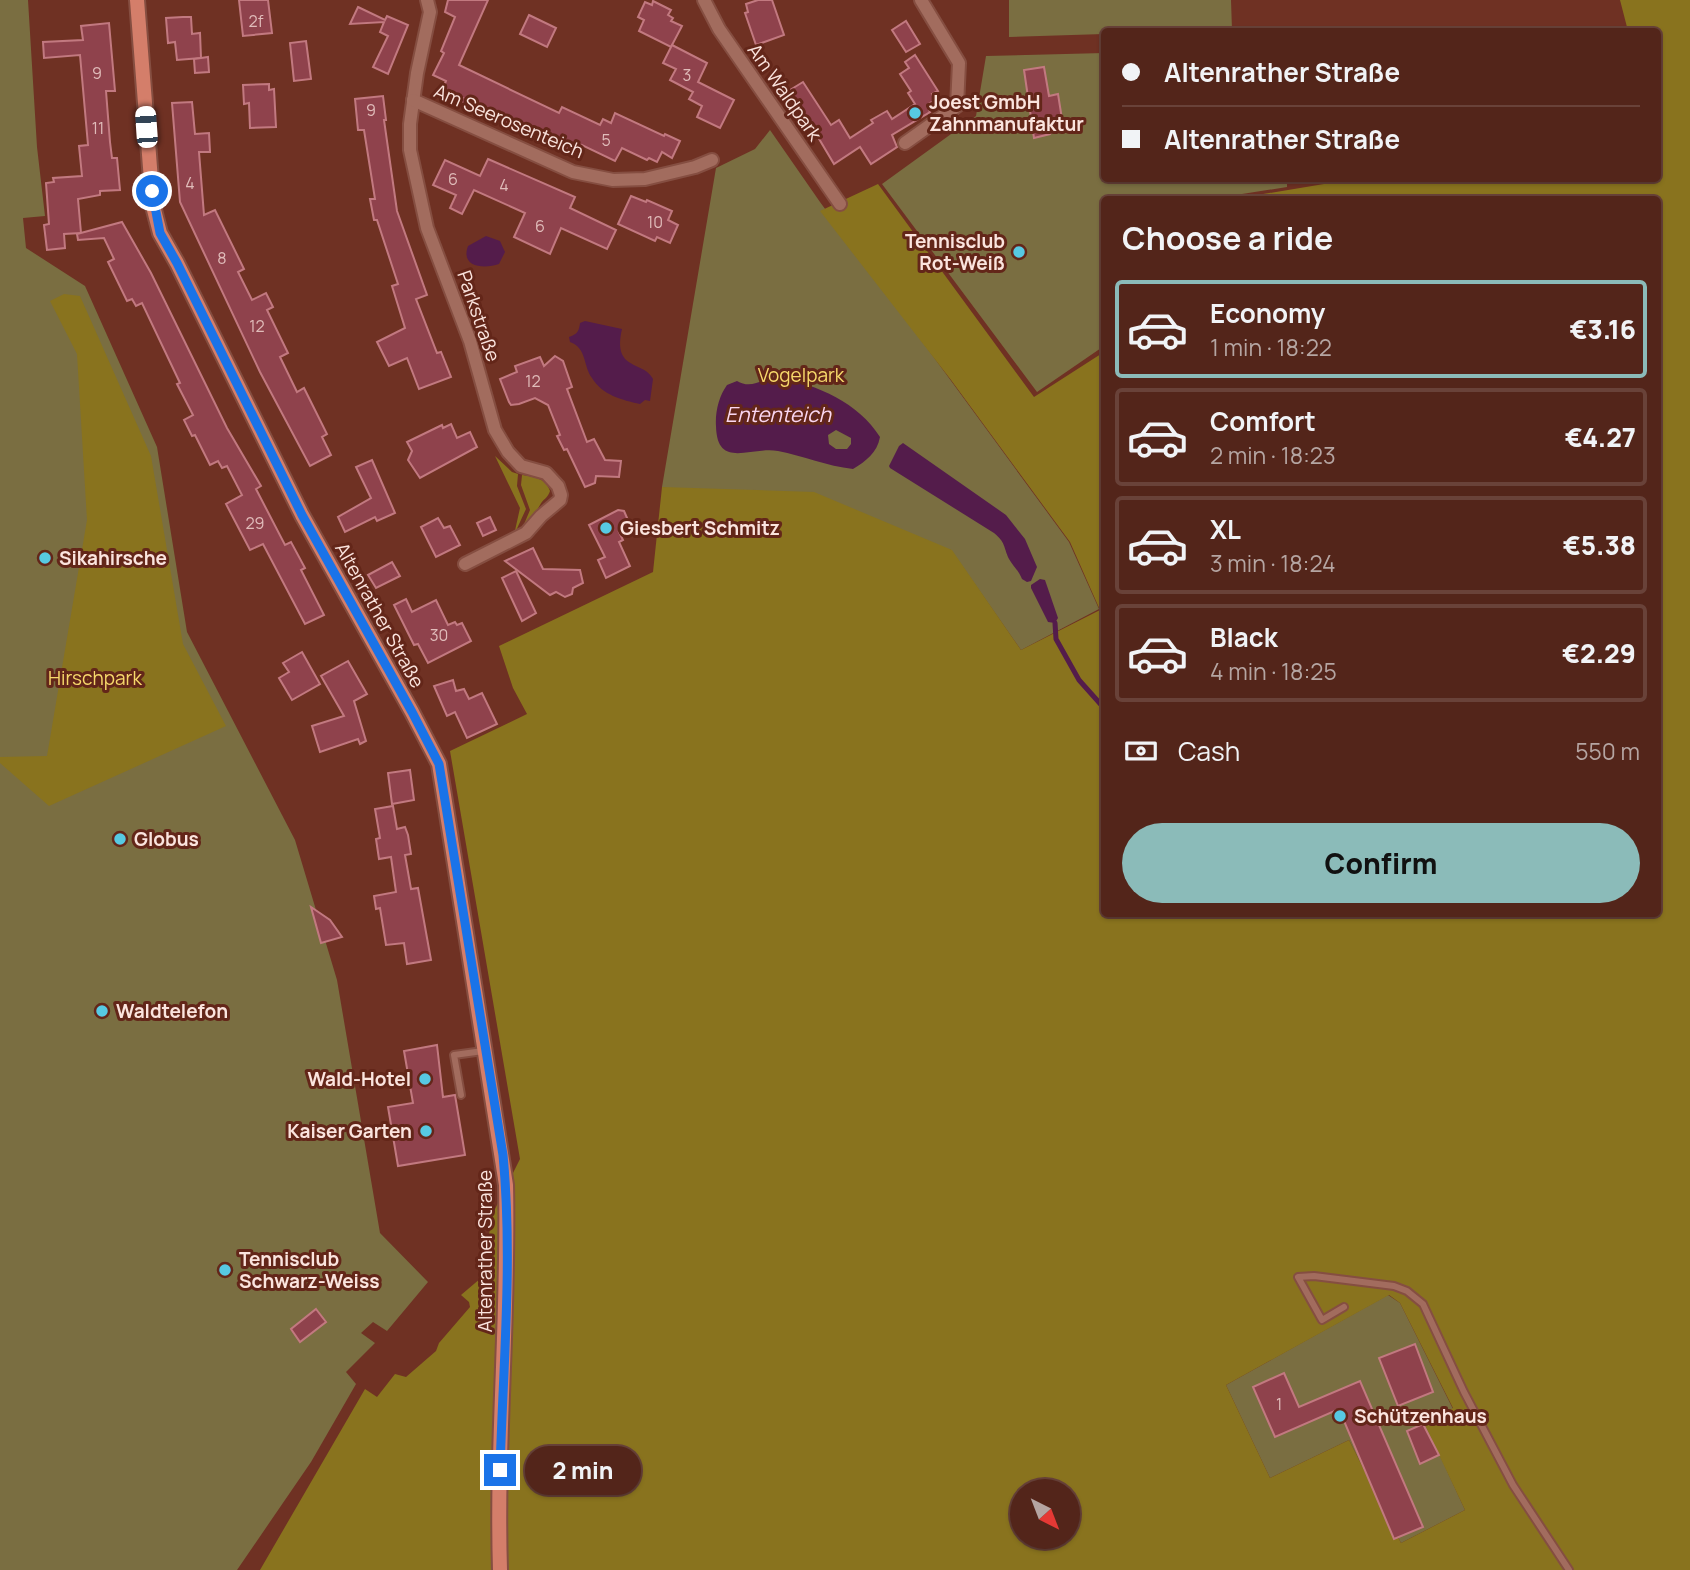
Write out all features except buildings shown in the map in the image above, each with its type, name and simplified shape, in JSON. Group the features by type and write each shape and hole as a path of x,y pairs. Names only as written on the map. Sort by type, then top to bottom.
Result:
{"street":[{"name":"Altenrather Straße","path":"137,0 150,177 153,206 160,233 302,515 439,764 506,1185 508,1252 499,1498 500,1570"},
{"name":"Parkstraße","path":"427,0 430,12 410,124 410,150 426,228 470,341 495,429 508,452 521,466 546,473 558,486 561,495 560,500 526,533 465,564"},
{"name":"Am Waldpark","path":"704,0 719,29 840,204"},
{"path":"905,143 957,106 959,63 921,0"},
{"name":"Am Seerosenteich","path":"413,100 573,172 613,180 645,179 712,160"}],"lane":[{"path":"461,1095 454,1055 485,1051"},
{"path":"1344,1307 1322,1320 1298,1277 1314,1276 1394,1286 1407,1291 1423,1304 1464,1392 1513,1485 1569,1570"}],"green space":[{"name":"Hirschpark","path":"0,0 28,0 37,147 45,216 23,218 26,248 85,286 157,447 187,632 295,840 337,980 380,1233 428,1282 387,1331 373,1322 361,1333 375,1343 346,1372 356,1384 311,1462 237,1570 0,1570"},
{"path":"1009,0 1231,0 1232,28 1101,28 1101,34 1009,37"},
{"path":"1620,0 1690,0 1690,1570 260,1570 365,1389 377,1397 395,1374 406,1377 436,1351 439,1343 470,1307 469,1302 461,1295 481,1278 493,1213 520,1159 450,751 527,714 513,688 499,646 653,572 662,487 814,492 952,550 1021,650 1100,610 1070,542 951,380 820,211 878,184 1034,397 1101,354 1101,917 1661,917 1661,196 1251,196 1330,182 1661,182 1661,28 1627,28","holes":["1389,1295 1400,1303 1453,1408 1424,1423 1465,1510 1401,1543 1349,1440 1270,1478 1226,1385"]},
{"name":"Tennisclub Rot-Weiß","path":"1101,53 1101,182 1287,182 1287,187 1242,196 1101,196 1101,348 1037,392 882,184 976,116 986,56"},
{"name":"Vogelpark","path":"770,130 1069,542 1099,609 1021,650 951,550 662,487 716,168 755,149"},
{"name":"Hirschpark","path":"64,294 80,296 151,456 183,644 226,726 49,806 0,763 0,757 47,756 87,520 77,354 50,301"},
{"path":"495,456 512,472 518,474 517,486 526,509 514,535 520,508"},
{"path":"522,475 543,481 550,491 522,529 530,510 521,485"},
{"name":"Schützenhaus","path":"1388,1295 1400,1303 1453,1409 1425,1423 1465,1510 1401,1543 1349,1440 1270,1478 1226,1385"}],"water":[{"path":"486,236 500,241 505,252 499,264 475,265 468,259 468,246"},
{"path":"585,321 622,329 620,343 625,359 649,373 653,379 650,401 645,400 640,404 620,398 607,393 596,384 582,353 570,342 569,337 577,332 580,323"},
{"name":"Ententeich","path":"779,377 808,385 849,405 880,437 874,452 853,469 778,451 737,453 722,448 718,440 716,415 727,385 737,381 753,384","holes":["836,430 851,438 847,449 836,449 829,444 828,435"]},
{"path":"903,443 1006,515 1025,539 1037,567 1031,581 1022,579 1002,542 994,533 890,468 899,446"},
{"path":"1040,579 1045,580 1058,618 1055,623 1048,622 1031,588 1031,585"}],"waterway":[{"path":"1055,623 1056,639 1079,680 1101,705"}],"place":[{"name":"Joest GmbH Zahnmanufaktur","path":"915,113"},
{"name":"Tennisclub Rot-Weiß","path":"1019,252"},
{"name":"Giesbert Schmitz","path":"606,528"},
{"name":"Sikahirsche","path":"45,558"},
{"name":"Globus","path":"120,839"},
{"name":"Waldtelefon","path":"102,1011"},
{"name":"Wald-Hotel","path":"425,1079"},
{"name":"Kaiser Garten","path":"426,1131"},
{"name":"Tennisclub Schwarz-Weiss","path":"225,1270"},
{"name":"Schützenhaus","path":"1340,1416"}],"route":[{"path":"152,191 160,233 302,515 439,764 506,1185 508,1252 500,1470"}]}
